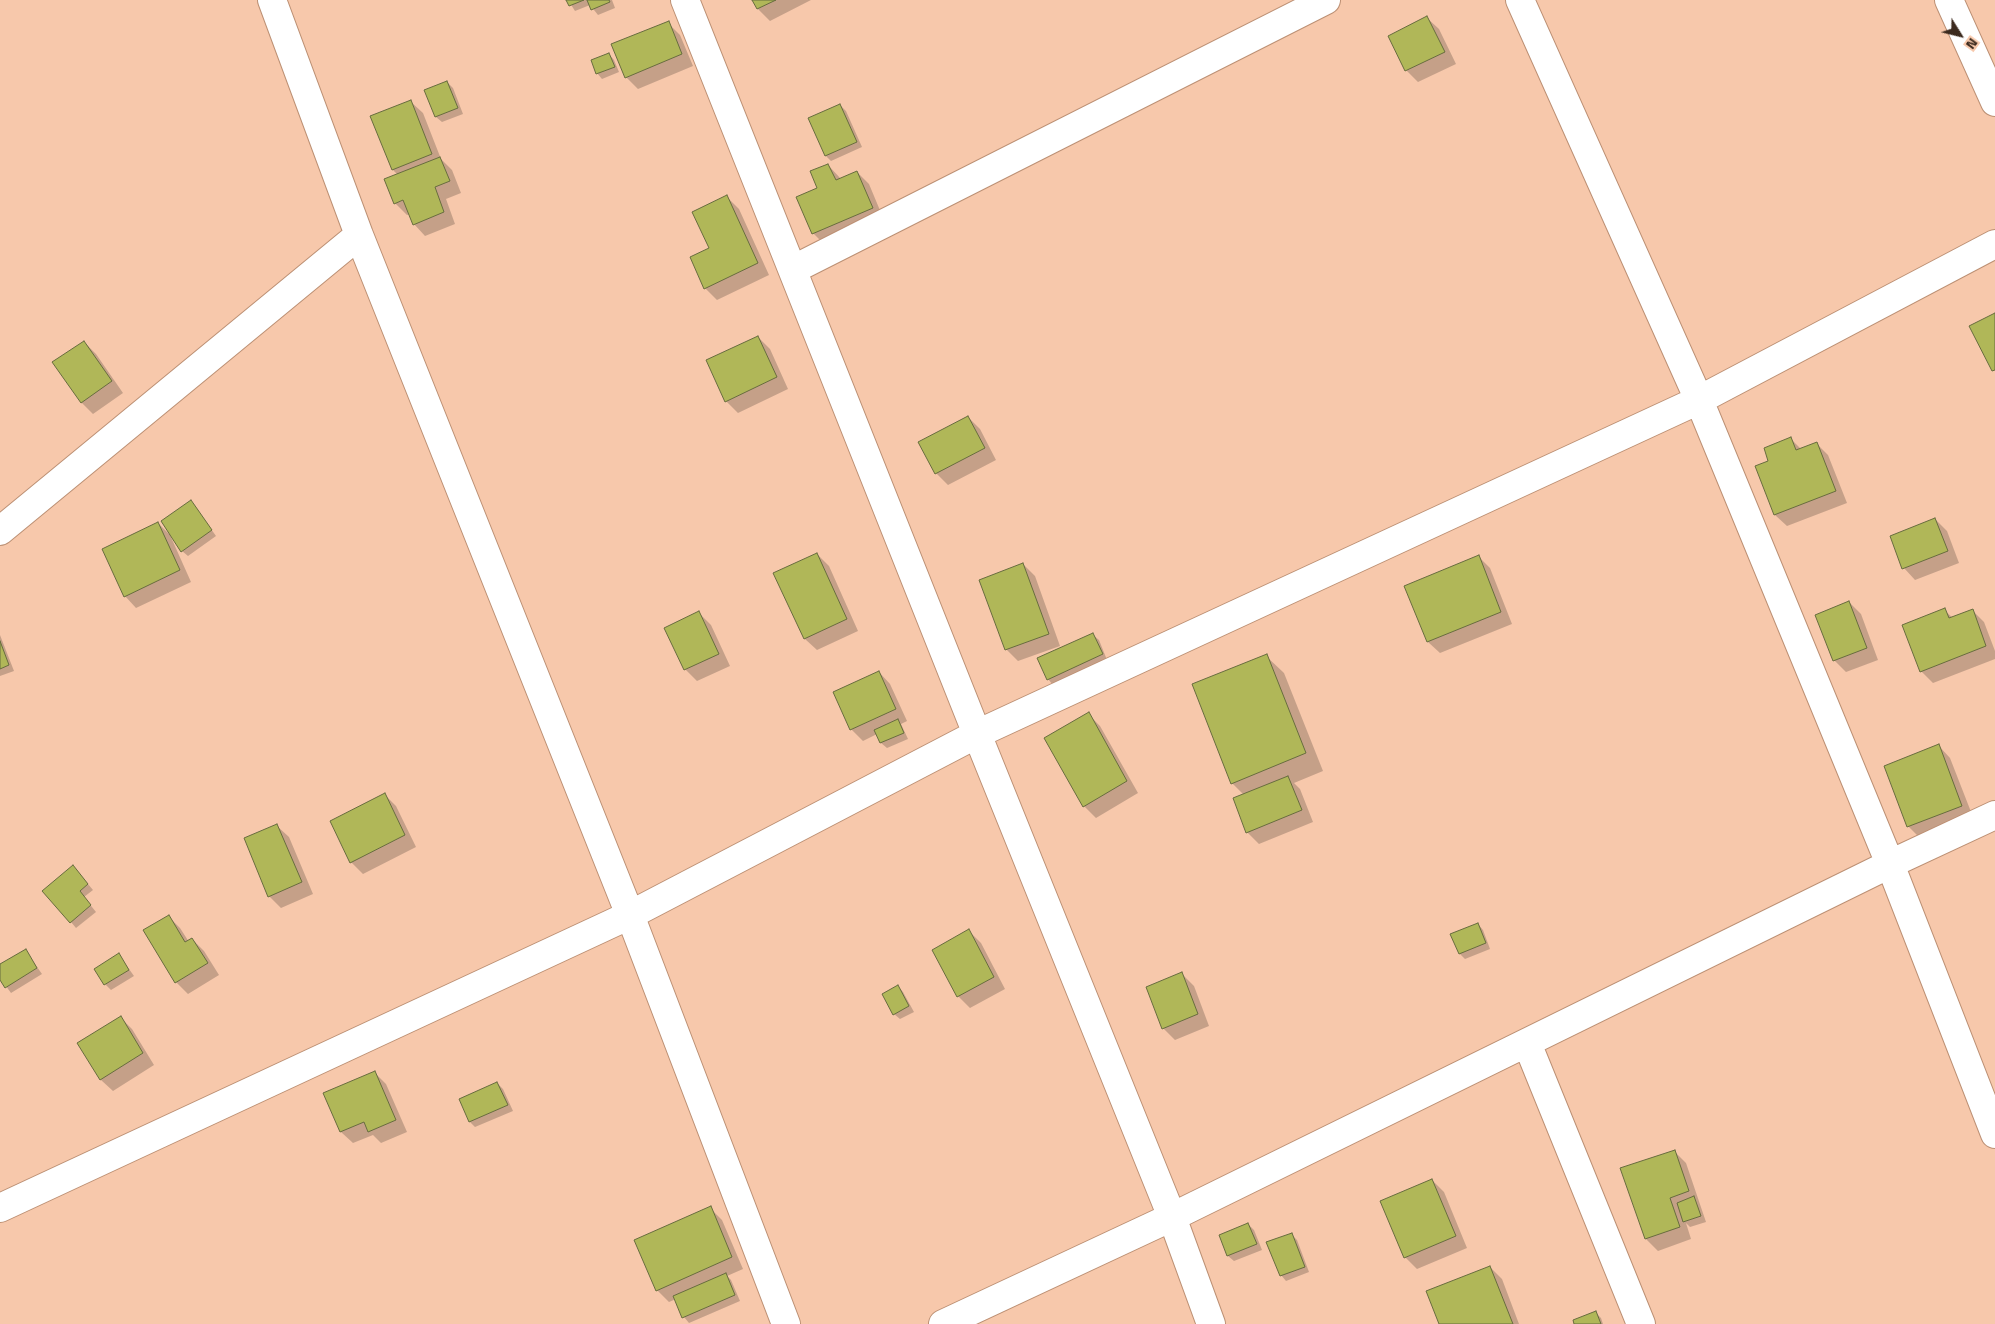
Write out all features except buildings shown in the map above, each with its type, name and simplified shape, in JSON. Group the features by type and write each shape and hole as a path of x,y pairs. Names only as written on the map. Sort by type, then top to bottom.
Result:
{"street":[{"path":"272,0 360,235 630,915 786,1324"},
{"path":"685,0 794,269 977,734 1172,1217 1210,1324"},
{"path":"794,269 1326,0"},
{"path":"1520,0 1699,400 1890,864 1995,1134"},
{"path":"1949,0 1995,102"},
{"path":"0,531 360,235"},
{"path":"0,1208 630,915 977,734 1699,400 1995,244"},
{"path":"943,1324 1172,1217 1890,864 1995,815"},
{"path":"1527,1043 1641,1324"}]}
